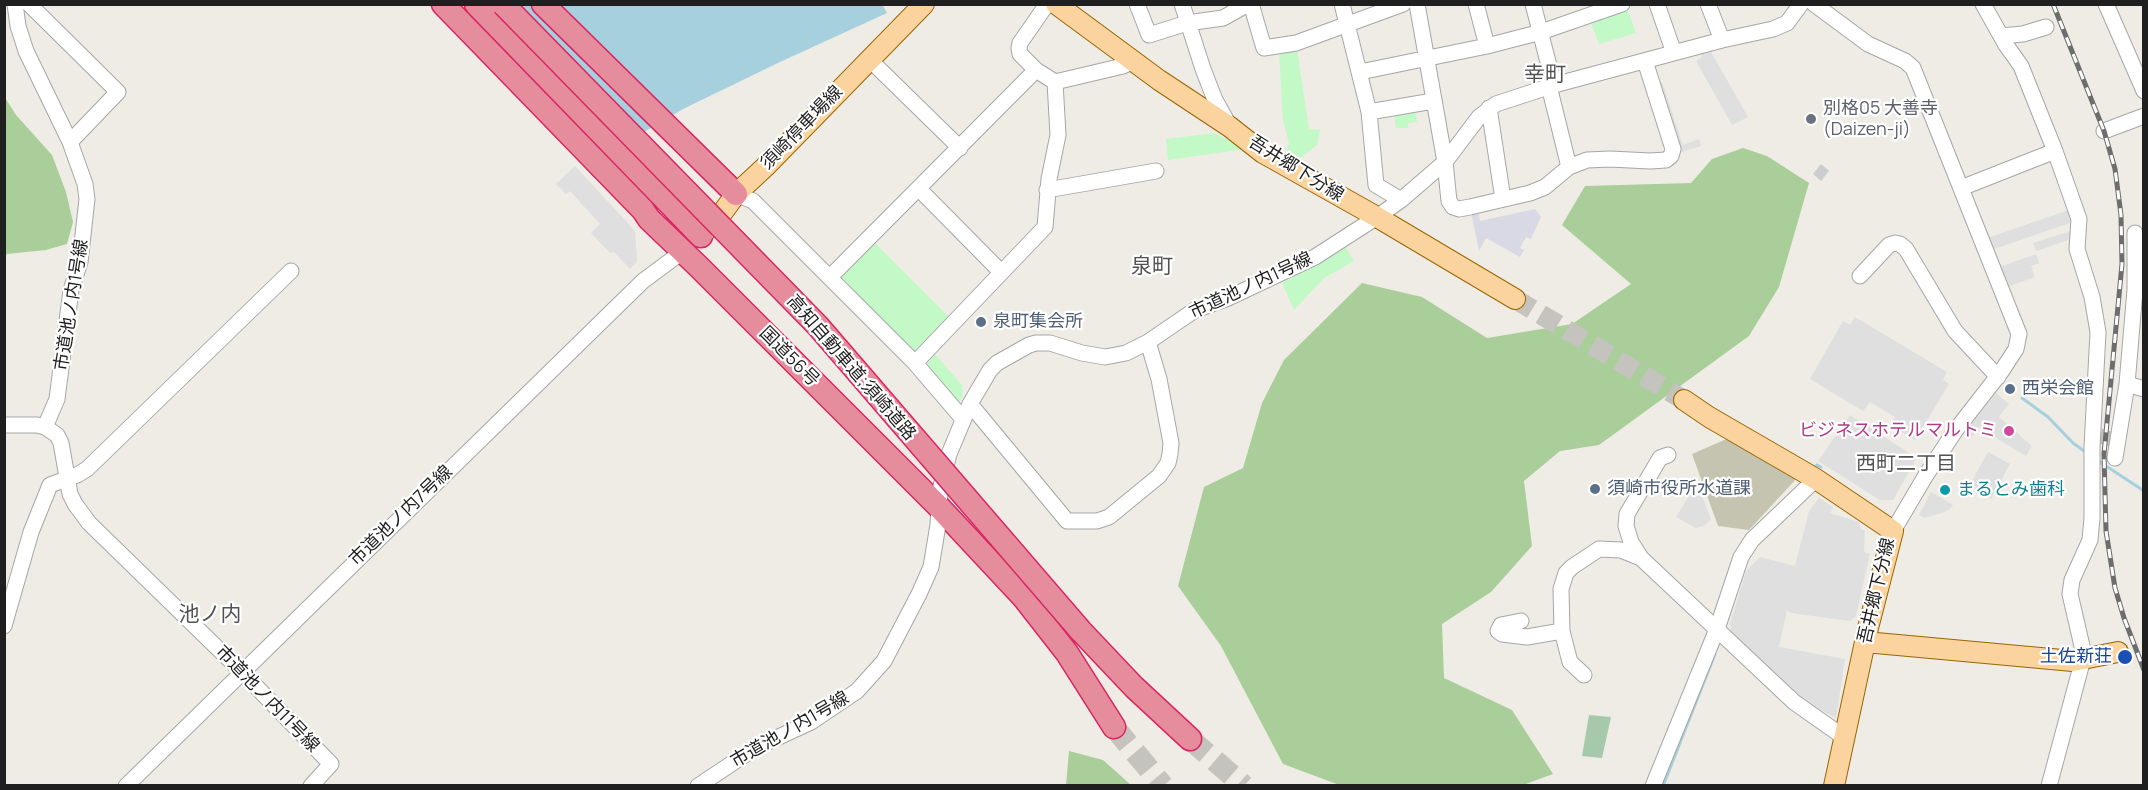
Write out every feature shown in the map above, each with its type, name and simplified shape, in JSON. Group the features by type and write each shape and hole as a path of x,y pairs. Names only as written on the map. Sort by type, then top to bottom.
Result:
{"highway":[{"name":"国道56号","path":"443,4 643,210 649,219 939,507 1031,606 1067,653 1114,727"},
{"path":"476,4 700,236"},
{"name":"高知自動車道;須崎道路","path":"503,4 818,326 1080,630 1134,687 1190,739"},
{"path":"543,4 736,194"}],"main road":[{"name":"須崎停車場線","path":"682,252 717,220 736,194 924,4"},
{"name":"吾井郷下分線","path":"1056,4 1230,127 1263,153 1515,299"},
{"name":"吾井郷下分線","path":"1683,400 1816,479 1893,531 1865,642 1834,786"},
{"path":"1865,642 2062,660 2083,659 2118,652"}],"street":[{"name":"市道池ノ内1号線","path":"15,4 18,26 26,51 70,142 85,184 87,199 78,271 71,290 57,399 45,427"},
{"path":"28,4 118,92 70,142"},
{"path":"1050,4 1020,43 1020,54 1036,70 1055,82 1123,66 1134,61"},
{"path":"1137,4 1149,35 1187,23 1223,18 1249,4 1264,48 1296,43 1402,4"},
{"path":"1182,4 1213,93 1230,127"},
{"path":"1342,4 1369,112 1376,185 1401,200"},
{"path":"1417,4 1445,162 1449,201 1453,207 1470,207 1545,187 1569,167 1587,160 1666,160 1671,156 1673,149 1645,61"},
{"path":"1476,4 1487,46"},
{"path":"1533,4 1569,167"},
{"path":"1360,72 1427,60 1541,32 1597,9 1622,4"},
{"path":"1657,4 1674,53"},
{"path":"1708,4 1722,40"},
{"path":"1503,199 1488,108 1551,85 1722,40 1773,29 1786,23 1800,4"},
{"path":"1814,4 1868,44 1905,61 1913,68 2019,334 2016,349 1998,377 1955,431 1893,531"},
{"path":"1983,4 2020,66 2055,151 2079,219 2077,249 2092,297 2098,332 2103,440 2115,458"},
{"path":"2106,4 2144,91"},
{"path":"2001,36 2023,34 2046,27"},
{"path":"869,59 960,148"},
{"path":"830,278 1036,70"},
{"path":"915,363 1044,230 1047,190 1058,135 1055,82"},
{"path":"1369,112 1433,101"},
{"name":"市道池ノ内1号線","path":"698,786 755,748 811,722 866,683 884,662 931,567 940,490 949,454 970,404 990,370 997,363 1029,345 1050,343 1105,357 1126,352 1148,342 1195,310 1226,299 1315,257 1401,200 1445,162 1488,108"},
{"path":"2104,131 2144,116"},
{"path":"1960,188 2055,151"},
{"path":"1047,190 1156,171"},
{"path":"919,189 1001,272"},
{"path":"736,194 753,201 915,363 963,418"},
{"path":"2049,786 2083,659 2070,594 2072,580 2090,540 2092,464 2127,384 2135,290 2135,232"},
{"path":"1860,276 1889,245 1900,244 1906,249 1955,331 1998,377"},
{"name":"市道池ノ内7号線","path":"126,786 643,280 682,252"},
{"path":"4,626 31,532 46,489 50,484 77,475 87,469 291,271"},
{"path":"970,404 1067,521 1097,521 1109,517 1159,476 1168,464 1171,443 1159,379 1148,342"},
{"path":"2127,384 2144,389"},
{"path":"4,425 45,427 57,435 61,444 66,479"},
{"path":"1668,455 1660,458 1627,513 1626,519 1631,542 1641,558 1794,702 1845,738"},
{"name":"市道池ノ内11号線","path":"66,479 75,504 89,523 242,672 331,764 311,786"},
{"path":"1653,786 1717,629 1738,562 1746,548 1816,479"},
{"path":"1584,675 1570,662 1562,631 1561,589 1566,573 1599,549 1621,550 1641,558"},
{"path":"1521,621 1502,625 1498,631 1502,634 1527,636 1562,631"}],"shaded area":[{"path":"1710,50 1748,117 1732,125 1696,61 1702,57 1700,53"},
{"path":"1662,82 1683,145 1699,139 1701,146 1679,153 1656,84"},
{"path":"1821,164 1829,171 1821,181 1813,174"},
{"path":"575,166 635,231 637,262 630,269 614,252 610,253 591,233 600,224 570,191 566,194 556,184"},
{"path":"1535,209 1541,217 1531,239 1526,237 1520,248 1524,250 1520,257 1486,238 1479,251 1471,212 1478,211 1480,221"},
{"path":"2069,210 2073,222 1991,250 1987,238"},
{"path":"2074,230 2074,238 2036,251 2033,243"},
{"path":"2036,254 2039,263 2031,266 2035,277 2004,288 1997,268"},
{"path":"1855,317 1947,372 1943,380 1949,384 1915,440 1890,425 1895,417 1870,402 1863,411 1810,379 1843,321 1850,325"},
{"path":"1996,393 2009,404 1999,417 2032,446 2026,456 1978,427 1971,438 1964,434"},
{"path":"1850,415 1917,458 1893,500 1880,500 1818,461"},
{"path":"1729,438 1797,478 1749,530 1718,526 1692,454"},
{"path":"1988,452 2010,464 1991,499 1969,486"},
{"path":"1697,483 1711,519 1705,525 1696,528 1676,517"},
{"path":"1931,492 1953,505 1942,513 1924,518 1919,515"},
{"path":"1819,498 1833,507 1830,513 1859,522 1861,529 1865,531 1864,552 1870,554 1856,616 1850,621 1791,613 1787,610 1779,647 1845,659 1836,718 1798,698 1732,636 1730,624 1746,571 1760,557 1795,566 1809,511"}],"green space":[{"path":"1627,8 1636,33 1599,44 1590,21"},
{"path":"1297,50 1309,129 1320,130 1317,145 1300,158 1286,149 1289,144 1283,120 1279,53"},
{"path":"4,96 16,115 52,155 66,192 73,222 67,244 46,250 7,254 5,257"},
{"path":"1415,109 1417,122 1408,123 1408,128 1396,128 1394,112"},
{"path":"1214,133 1246,149 1168,160 1166,139"},
{"path":"1743,148 1767,156 1809,183 1779,287 1749,336 1599,445 1560,451 1524,481 1532,546 1491,592 1442,624 1444,678 1512,710 1553,774 1523,785 1342,786 1283,764 1221,646 1178,586 1204,487 1243,468 1262,403 1284,360 1362,283 1422,297 1487,338 1572,324 1631,284 1562,225 1585,186 1691,183 1712,159"},
{"path":"875,243 950,318 925,343 962,385 963,395 959,403 840,275"},
{"path":"1344,245 1354,261 1324,278 1294,310 1282,283 1317,264"},
{"path":"1589,715 1611,717 1602,758 1582,756"},
{"path":"1069,751 1103,760 1131,785 1066,785"}],"water":[{"path":"882,4 887,13 683,109 620,146 468,5"}],"waterway":[{"path":"2022,398 2048,417 2073,443 2087,453"},
{"path":"2097,460 2144,491"},
{"path":"1814,469 1817,465 1821,467"},
{"path":"1663,786 1715,654"}],"tunnel":[{"path":"1515,299 1684,400"},
{"path":"2100,436 2111,439"},
{"path":"1114,727 1163,786"},
{"path":"1190,739 1244,786"}],"railway":[{"path":"2053,4 2104,131 2115,169 2121,215 2122,264 2104,454 2106,531 2115,588 2144,670"}],"place":[{"name":"別格05 大善寺 (Daizen-ji)","path":"1811,119"},
{"name":"泉町集会所","path":"981,322"},
{"name":"西栄会館","path":"2010,389"},
{"name":"ビジネスホテルマルトミ","path":"2009,431"},
{"name":"須崎市役所水道課","path":"1595,489"},
{"name":"まるとみ歯科","path":"1945,490"},
{"name":"土佐新荘","path":"2125,657"}],"district":[{"name":"幸町","path":"1545,75"},
{"name":"泉町","path":"1152,267"},
{"name":"西町二丁目","path":"1906,464"},
{"name":"池ノ内","path":"210,615"}]}
